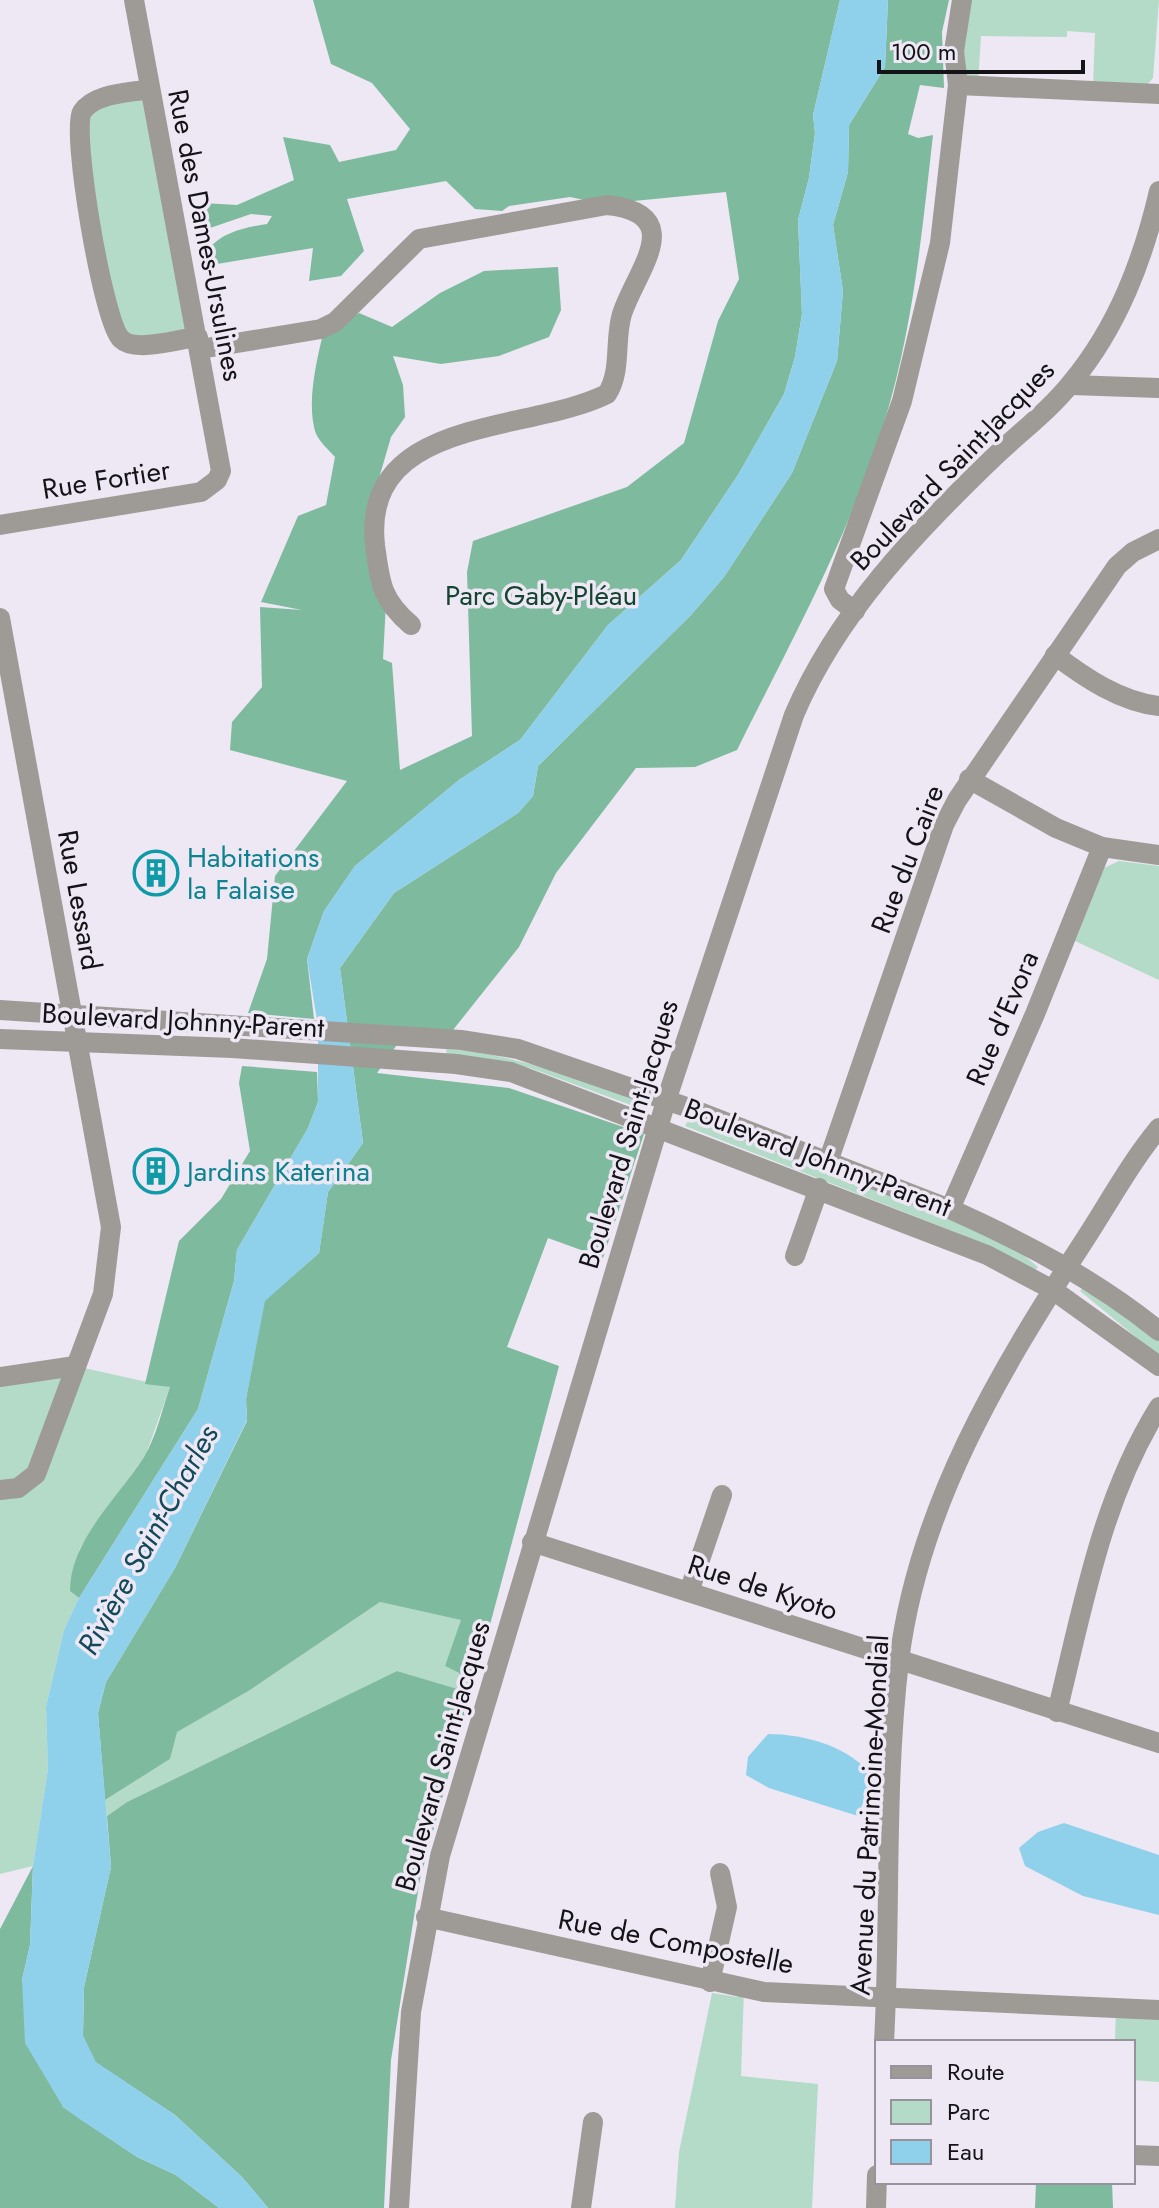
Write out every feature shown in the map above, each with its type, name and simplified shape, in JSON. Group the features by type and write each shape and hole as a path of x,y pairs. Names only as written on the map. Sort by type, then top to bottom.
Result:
{"street":[{"name":"Rue des Dames-Ursulines","path":"134,0 219,456 217,480"},
{"path":"855,611 840,600 834,589 902,401 940,243 958,85 954,51 962,0"},
{"path":"958,85 1159,94"},
{"path":"150,89 100,98 87,106 80,116 80,149 105,307 120,339 133,346 199,343 321,329 335,322 419,239 607,205 636,212 648,223 654,236 652,251 622,314 616,373 607,394 435,441 418,451 403,466 380,497 372,520 378,573 389,607 411,625"},
{"name":"Boulevard Saint-Jacques","path":"399,2208 411,2012 426,1917 450,1818 666,1101 794,715 818,663 890,564 938,512 1071,385 1100,344 1126,297 1149,235 1159,191"},
{"path":"1071,385 1159,388"},
{"name":"Rue Fortier","path":"0,525 201,492 217,480"},
{"name":"Rue du Caire","path":"828,1162 944,825 969,779 1117,566 1133,552 1159,539"},
{"name":"Rue Lessard","path":"0,618 80,1042 111,1227 103,1294 36,1474 18,1488 0,1490"},
{"path":"1055,655 1106,688 1143,704 1159,706"},
{"path":"969,779 1056,828 1102,847 1159,855"},
{"name":"Rue d'Evora","path":"950,1209 1035,1014 1102,847"},
{"name":"Boulevard Johnny-Parent","path":"0,1010 72,1012 461,1040 549,1058 950,1209 1011,1237 1066,1268 1159,1331"},
{"name":"Boulevard Johnny-Parent","path":"0,1039 232,1048 456,1064 511,1072 544,1081 943,1235 1053,1290 1159,1366"},
{"name":"Avenue du Patrimoine-Mondial","path":"884,2040 889,1848 899,1660 917,1577 965,1443 1008,1360 1159,1128"},
{"path":"795,1256 819,1188"},
{"path":"0,1377 75,1366"},
{"path":"1057,1712 1101,1533 1129,1462 1159,1407"},
{"path":"689,1592 722,1495"},
{"name":"Rue de Kyoto","path":"532,1542 1159,1743"},
{"path":"710,1982 727,1907 720,1873"},
{"name":"Rue de Compostelle","path":"426,1917 764,1992 1159,2010"},
{"path":"581,2208 593,2122"},
{"path":"1135,2155 1159,2156"},
{"path":"876,2208 877,2184"}],"green space":[{"name":"Parc Gaby-Pléau","path":"313,0 840,0 813,115 815,133 809,178 798,220 802,314 795,357 784,394 738,475 681,560 608,625 520,740 459,780 355,866 324,911 307,959 314,1019 248,1013 267,959 275,876 347,781 230,750 232,722 262,687 260,607 302,610 261,602 298,516 326,505 335,457 316,435 312,408 315,370 323,334 359,313 392,327 440,293 484,271 558,267 561,310 549,337 499,356 441,364 393,356 403,385 405,417 391,437 370,509 386,603 383,659 392,663 400,770 472,736 467,572 473,541 627,487 684,443 718,321 739,279 726,192 603,204 570,197 509,206 502,211 475,209 446,181 347,199 364,251 341,276 309,281 313,248 211,265 206,253 218,240 242,229 267,224 272,216 251,214 210,228 195,218 203,203 237,205 294,180 283,137 330,145 339,162 396,150 410,129 372,83 331,64"},
{"path":"888,0 949,0 942,32 944,88 920,85 908,134 918,138 933,135 915,280 894,388 854,507 817,589 737,750 695,767 636,768 556,873 519,947 449,1035 406,1032 377,1073 509,1088 644,1134 603,1258 548,1238 507,1347 559,1366 475,1681 445,1666 461,1620 380,1602 250,1690 177,1732 170,1759 105,1800 98,1713 106,1682 175,1568 247,1421 246,1399 264,1301 319,1253 328,1192 363,1143 340,968 394,893 518,813 533,796 538,766 691,615 724,577 792,473 837,361 843,291 833,225 848,172 849,125 885,67"},
{"path":"967,0 1159,0 1153,78 1145,87 1093,86 1095,33 1067,31 1067,37 981,36 978,83 962,72"},
{"path":"150,89 198,337 120,339 80,149 87,106"},
{"path":"1119,861 1159,866 1159,980 1075,941 1104,868"},
{"path":"446,1049 520,1061 639,1101 636,1107 530,1068 447,1055"},
{"path":"242,1066 317,1072 318,1102 308,1128 237,1250 234,1281 198,1409 79,1598 70,1591 78,1554 97,1520 144,1457 170,1387 145,1384 179,1241 221,1199 250,1151 239,1083"},
{"path":"689,1119 940,1213 1020,1252 1038,1267 1034,1271 960,1234 685,1126"},
{"path":"1083,1287 1159,1341 1159,1356 1080,1291"},
{"path":"75,1366 170,1387 146,1454 80,1548 70,1591 79,1598 64,1630 46,1707 48,1769 33,1866 0,1874 0,1377"},
{"path":"380,1602 462,1620 445,1666 475,1681 471,1693 397,1671 127,1802 107,1816 105,1800 170,1759 176,1732 250,1690"},
{"path":"397,1671 471,1693 420,1879 391,2060 384,2208 268,2208 242,2177 175,2115 95,2062 83,2036 84,1987 111,1867 107,1816 127,1802"},
{"path":"33,1866 30,1945 22,1980 63,2107 137,2157 176,2175 219,2208 0,2208 0,1929"},
{"path":"744,1989 741,2076 818,2084 812,2208 675,2208 679,2152 712,1993 737,1997"},
{"path":"1116,2007 1159,2017 1159,2082 1135,2080 1135,2040 1115,2040"},
{"path":"1036,2184 1112,2184 1113,2208 1035,2208"}],"water":[{"name":"Rivière Saint-Charles","path":"840,0 888,0 885,67 849,125 848,172 833,225 843,291 837,361 792,473 724,577 691,615 538,766 533,796 518,813 394,893 340,968 363,1143 328,1192 319,1253 265,1301 246,1399 247,1420 175,1568 106,1682 98,1713 111,1867 84,1987 83,2036 96,2062 175,2115 242,2177 268,2208 219,2208 176,2175 137,2157 63,2107 25,2043 22,1980 30,1945 33,1866 48,1769 46,1707 64,1630 79,1598 198,1409 234,1281 237,1250 308,1128 318,1102 318,1026 307,959 324,911 355,866 459,780 520,740 608,625 681,560 738,475 784,394 795,357 802,314 798,220 809,178 815,133 813,115"},
{"path":"768,1734 797,1736 826,1744 864,1767 873,1777 858,1816 769,1788 746,1775 748,1757"},
{"path":"1064,1823 1159,1855 1159,1915 1083,1896 1025,1866 1019,1848 1038,1832"}],"place":[{"name":"Habitations la Falaise","path":"156,873"},
{"name":"Jardins Katerina","path":"156,1171"}]}
